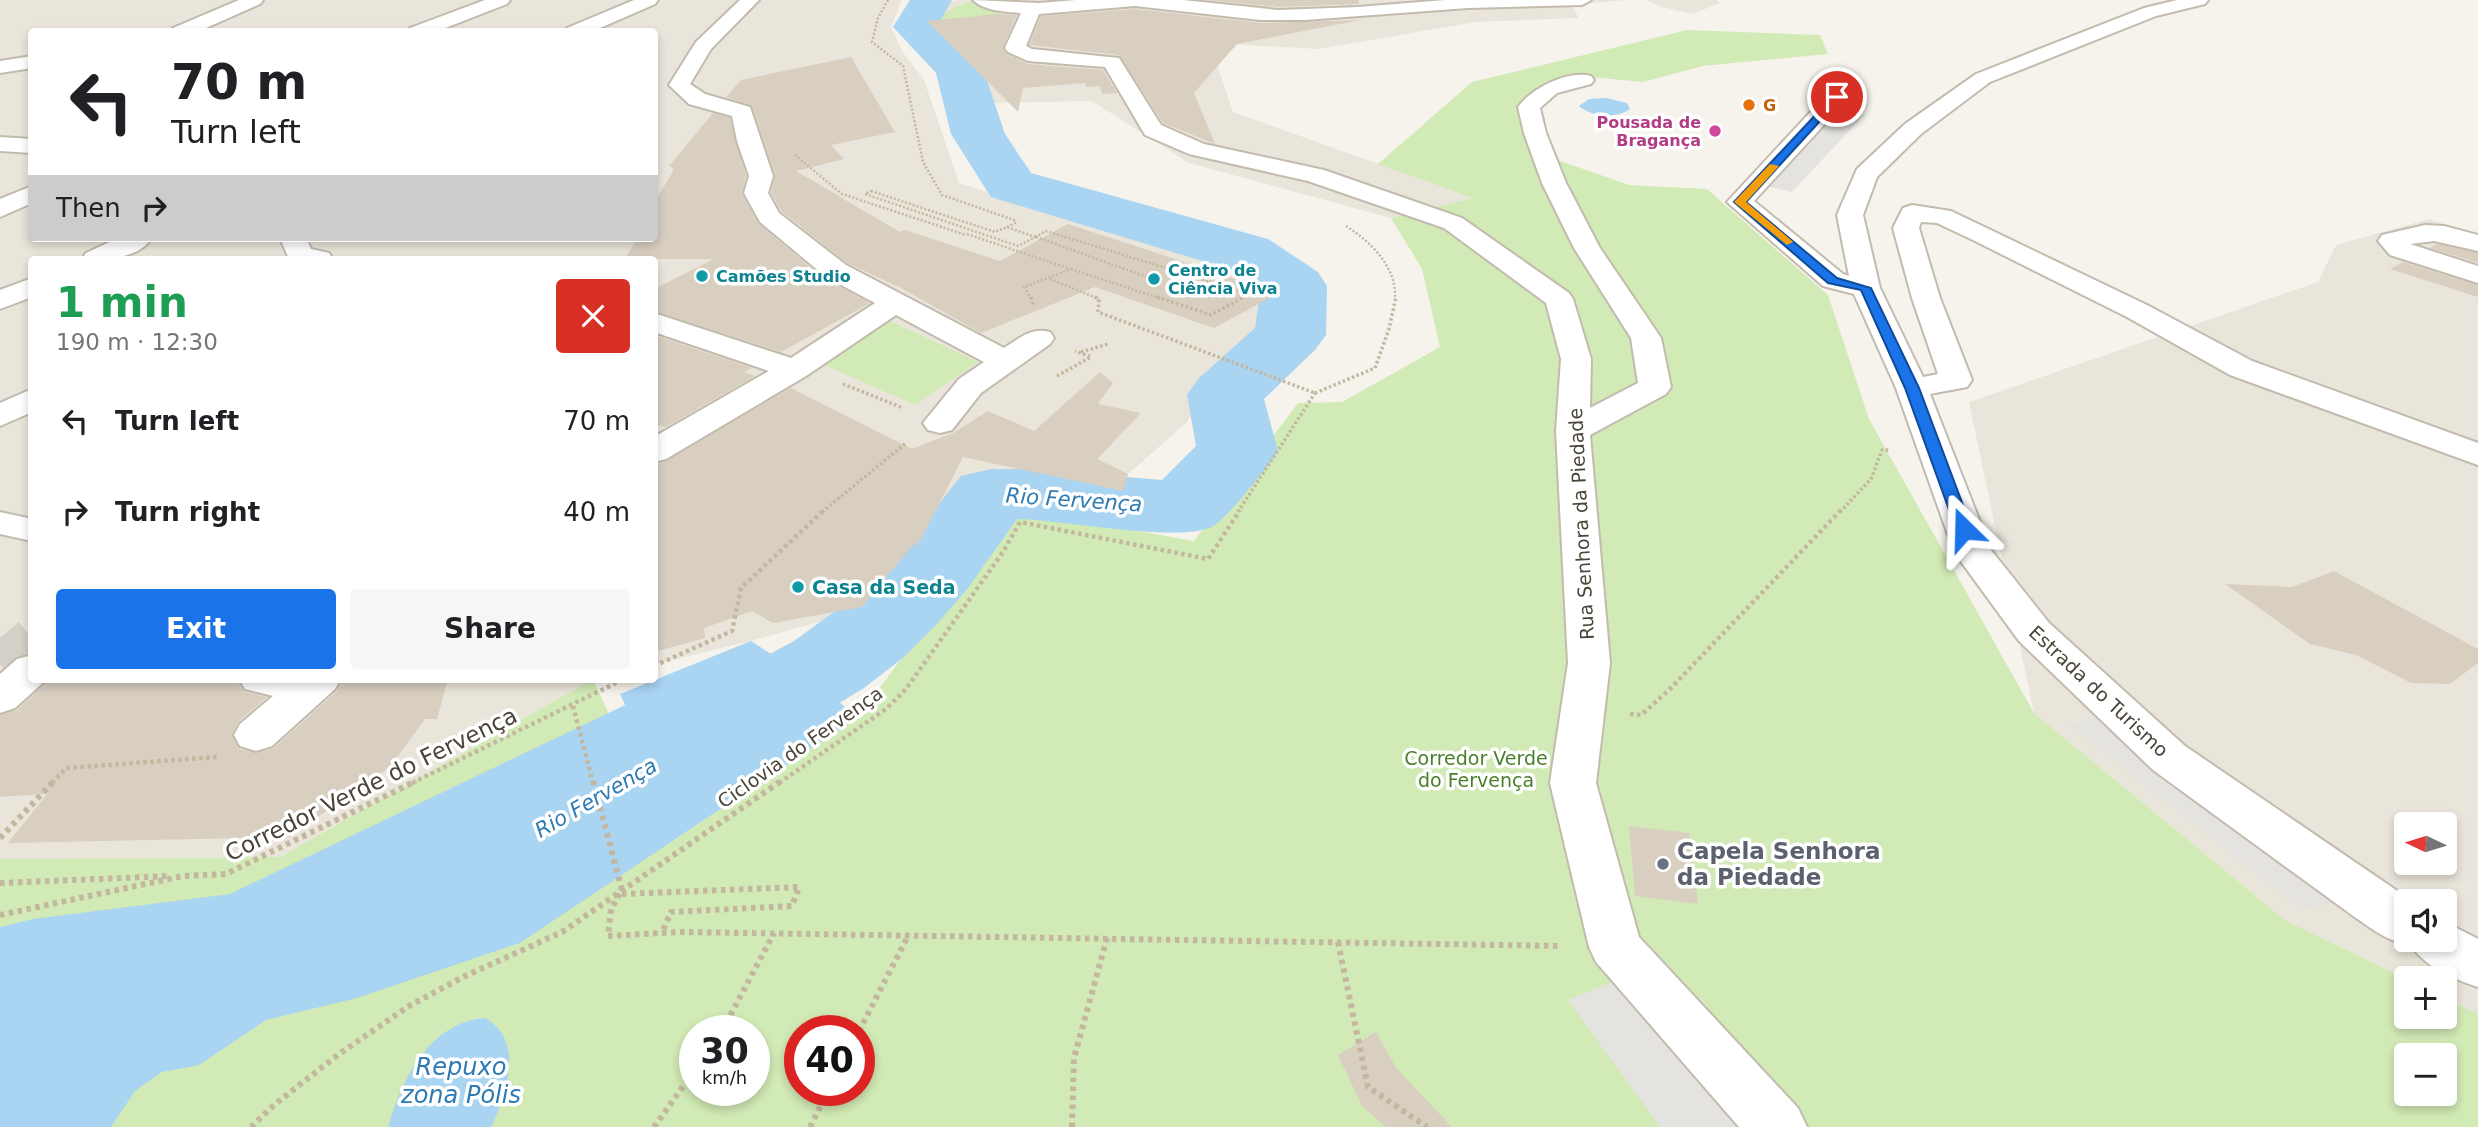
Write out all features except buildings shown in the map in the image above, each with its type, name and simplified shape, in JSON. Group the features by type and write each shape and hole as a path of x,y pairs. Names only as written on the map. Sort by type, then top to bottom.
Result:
{"street":[{"path":"189,28 252,0"},
{"path":"428,28 501,0"},
{"path":"583,28 649,0"},
{"path":"750,0 703,46 678,76 696,99 744,123 761,176 756,193 769,217 836,271 1006,361"},
{"path":"989,3 1031,10 1091,2 1135,1 1279,15 1411,10 1491,0"},
{"path":"1469,3 1582,0"},
{"name":"Estrada do Turismo","path":"2199,0 2150,12 1983,78 1913,129 1866,174 1850,215 1866,288 1912,388 1973,552 2034,632 2169,758 2394,916"},
{"name":"Rua Senhora da Piedade","path":"1031,10 1015,48 1028,55 1112,62 1153,130 1197,149 1315,175 1452,223 1559,299 1576,359 1573,431 1589,663 1573,783 1615,947"},
{"path":"0,67 28,63"},
{"path":"1573,431 1655,387 1646,338 1587,248 1554,183 1535,133 1529,107 1550,89 1584,80"},
{"path":"1837,97 1740,202 1833,280 1866,288"},
{"path":"0,144 28,146"},
{"path":"0,209 28,195"},
{"path":"1912,388 1956,380 1926,298 1906,228 1912,213 1942,216 1982,234 2137,311 2241,368 2478,455"},
{"path":"2478,243 2443,233 2419,232 2391,241 2400,249 2478,275"},
{"path":"102,256 131,242"},
{"path":"281,256 301,250"},
{"path":"794,261 836,271"},
{"path":"0,300 28,288"},
{"path":"658,450 795,369 897,301"},
{"path":"658,323 795,369"},
{"path":"940,423 970,386 1006,361 1036,326"},
{"path":"0,416 28,401"},
{"path":"0,523 28,529"},
{"path":"0,698 28,673"},
{"path":"256,735 313,684"},
{"path":"1615,947 1777,1127"},
{"path":"2456,952 2478,965"}],"path":[{"path":"744,123 782,144 842,194 1211,315 1250,294 1046,231 1018,246 864,194 871,191 995,232 1017,222 942,195 923,162 903,66 872,42 877,18 888,0"},
{"path":"1049,279 1098,299 1098,312 1315,393 1375,368 1391,328 1396,285 1377,252 1340,223"},
{"path":"1007,227 1161,282"},
{"path":"966,235 975,232"},
{"path":"1036,326 1030,293 1024,287 1071,269"},
{"path":"1080,352 1108,344"},
{"path":"852,387 940,423"},
{"name":"Ciclovia do Fervença","path":"251,1127 274,1105 339,1054 409,1006 465,976 562,932 886,709 906,688 1003,552 1020,522 1208,559 1315,393"},
{"path":"658,664 732,631 741,588 842,493 914,437 940,423"},
{"path":"1641,715 1871,479 1882,450"},
{"name":"Corredor Verde do Fervença","path":"0,915 183,876 226,874 616,683"},
{"path":"573,706 621,892 611,909 608,936 774,933 1615,947"},
{"path":"0,838 66,768 229,756 256,735"},
{"path":"0,883 183,876"},
{"path":"621,892 799,887 792,906 671,912 662,933"},
{"path":"730,1015 774,933"},
{"path":"867,1015 908,936"},
{"path":"1072,1127 1074,1058 1107,938"},
{"path":"1338,942 1368,1087 1427,1127"},
{"path":"654,1127 679,1092"},
{"path":"810,1127 821,1106"}],"shaded area":[{"path":"0,0 902,0 891,27 902,51 924,80 959,183 1129,236 1285,290 1278,304 1237,348 1186,423 1110,490 997,478 955,514 861,610 658,663 658,256 28,256 28,683 586,683 280,857 0,859"},
{"path":"1626,0 1571,5 1579,18 1475,22 1319,49 1210,43 1233,112 1474,198 1391,218 1189,163 1092,101 994,103 966,66 997,50 936,34 928,20 951,1"},
{"path":"1646,0 1716,0 1720,3 1693,14 1662,7"},
{"path":"1827,108 1864,115 1792,192 1757,184"},
{"path":"2429,219 2478,236 2478,1014 2457,1004 2457,966 2394,966 2394,973 2285,920 2034,713 1969,402 2318,282 2336,245"},
{"path":"2097,715 2340,902 2301,909 2070,726"},
{"path":"1624,977 1740,1127 1660,1127 1568,1000"}],"green space":[{"path":"975,0 1003,12 991,18 937,28 937,19 955,7"},
{"name":"Corredor Verde do Fervença","path":"1687,30 1820,35 1828,54 1703,66 1643,82 1580,76 1534,92 1519,117 1543,155 1629,185 1707,189 1828,295 1869,419 2034,713 2285,920 2394,973 2394,1029 2457,1029 2457,1004 2478,1014 2478,1127 0,1127 0,859 280,857 586,683 595,683 668,844 858,717 1013,509 1194,541 1298,403 1342,402 1440,347 1422,269 1391,218 1473,198 1378,164 1472,82"},
{"path":"888,320 978,362 915,405 822,364"}],"water":[{"path":"1606,98 1627,103 1630,109 1618,114 1604,115 1590,113 1579,106 1589,99"},
{"path":"1215,451 1252,458 1202,524 1030,504 993,511 995,518 961,516 997,478 1177,497"},
{"path":"751,641 808,678 858,717 520,943 357,998 266,1020 199,1065 162,1072 135,1091 111,1127 0,1127 0,927 33,919 230,894 625,705 620,694 647,683 658,683 658,679"},
{"name":"Repuxo zona Pólis","path":"485,1018 497,1028 509,1053 507,1084 491,1127 388,1127 401,1091 421,1056 448,1030"}],"waterway":[{"name":"Rio Fervença","path":"697,740 808,678 870,635 904,604 935,569 991,494 1029,494 1183,508 1237,451 1225,395 1290,335 1294,286 1245,253 1011,185 978,134 959,69 915,27 931,0"}],"tunnel":[{"path":"0,664 28,641"}],"slow traffic":[{"path":"1774,166 1740,202 1787,242"}],"place":[{"name":"G","path":"1749,105"},
{"name":"Pousada de Bragança","path":"1715,131"},
{"name":"Camões Studio","path":"702,276"},
{"name":"Centro de Ciência Viva","path":"1154,279"},
{"name":"Casa da Seda","path":"798,587"},
{"name":"Capela Senhora da Piedade","path":"1663,864"}],"route":[{"path":"1837,97 1740,202 1833,280 1866,288 1912,388 1964,529"}]}
